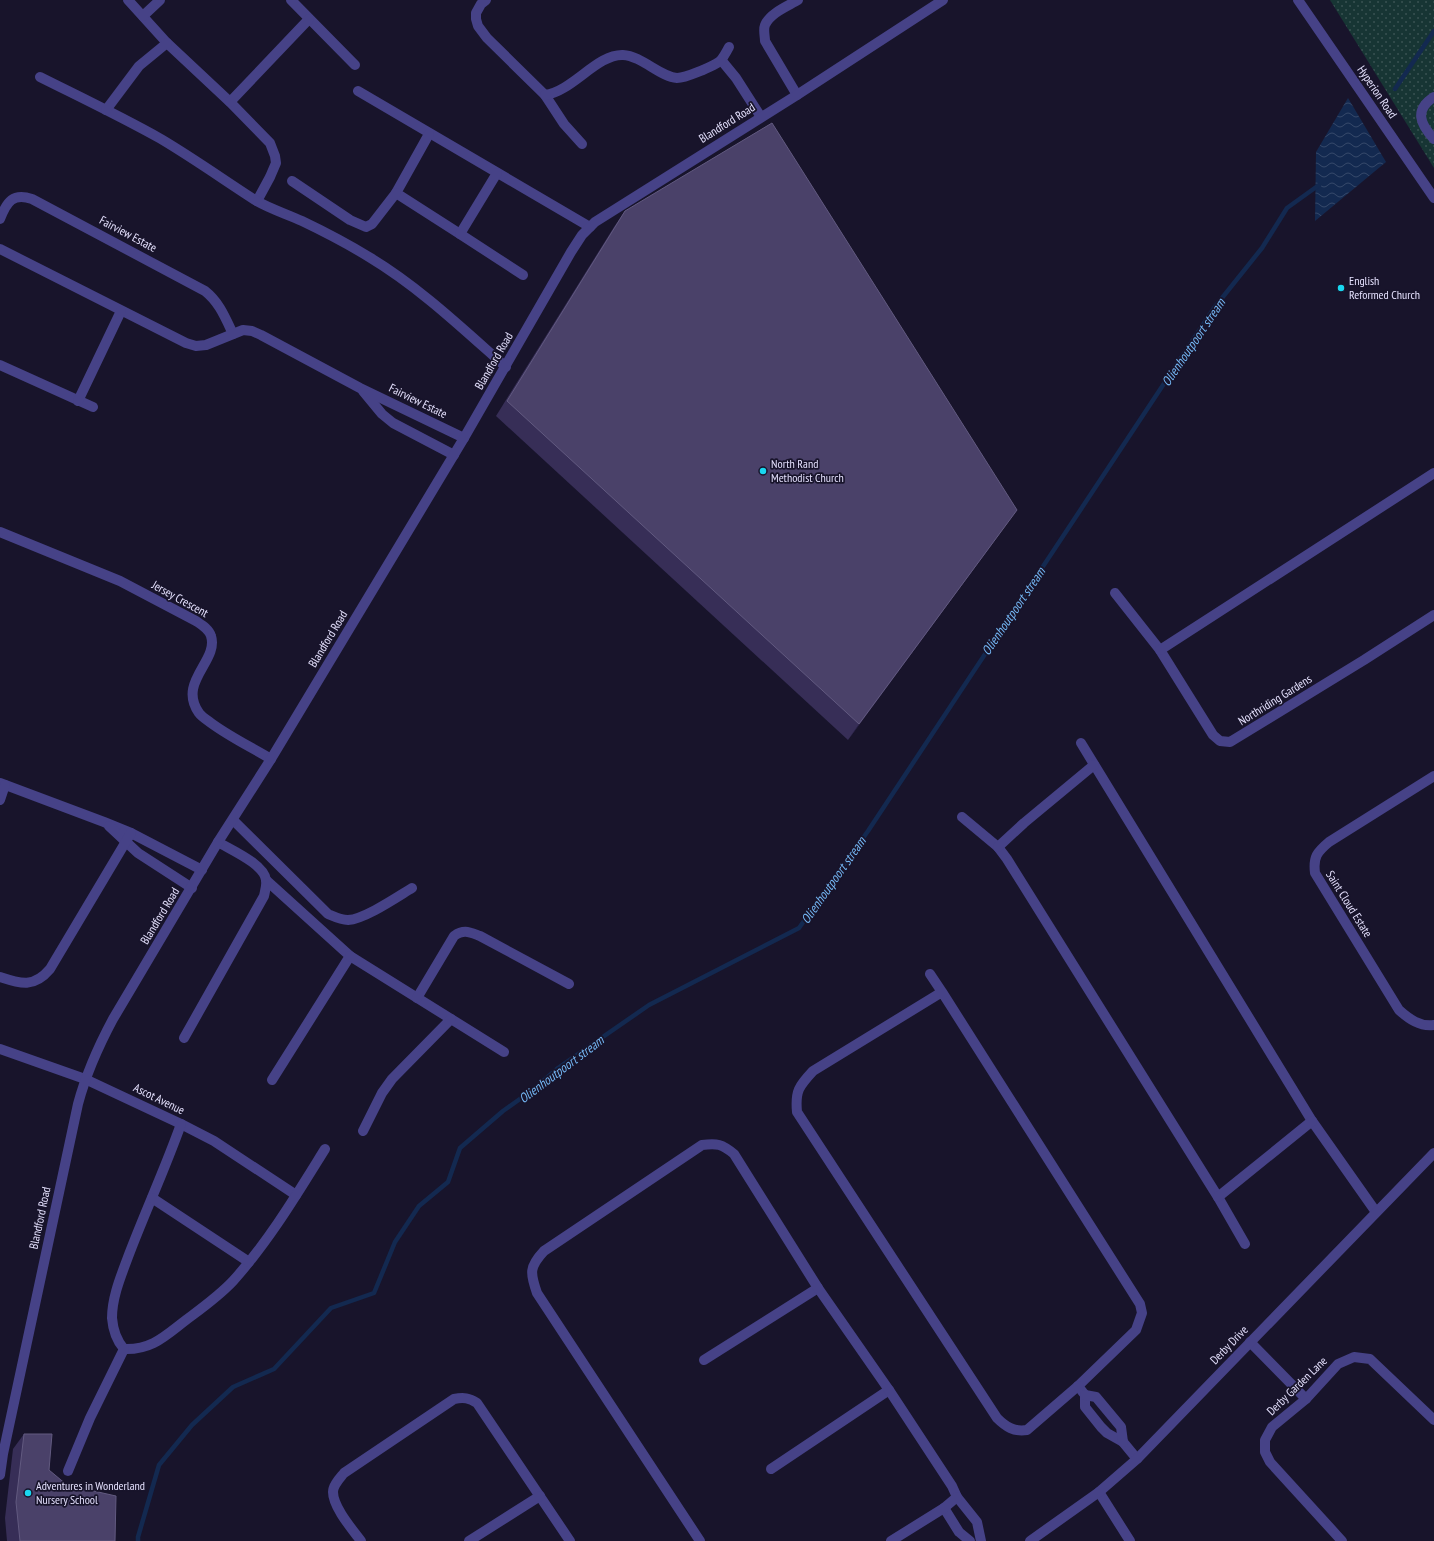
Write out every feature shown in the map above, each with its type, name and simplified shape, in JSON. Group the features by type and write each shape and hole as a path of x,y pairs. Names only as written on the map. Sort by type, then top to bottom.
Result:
{"street":[{"path":"128,0 167,43 230,102 270,143 276,163 274,170 257,201"},
{"path":"144,16 160,0"},
{"path":"290,0 355,65"},
{"path":"486,0 481,4 476,13 478,26 487,38 545,95 564,124 582,144"},
{"path":"797,95 765,41 764,30 767,22 772,17 798,0"},
{"name":"Blandford Road","path":"0,1475 3,1454 67,1151 85,1079 98,1047 218,842 271,759 454,455 571,252 590,227 606,215 797,95 943,0"},
{"name":"Hyperion Road","path":"1298,0 1434,198"},
{"path":"230,102 309,19"},
{"path":"106,110 139,66 167,43"},
{"path":"545,95 552,94 564,88 605,60 616,56 624,55 637,59 676,78 687,76 722,61 729,47"},
{"path":"722,61 736,78 761,117"},
{"path":"40,76 161,140 257,201 329,235 369,257 401,278 462,327 506,367"},
{"path":"358,91 590,227"},
{"path":"1434,97 1428,101 1424,107 1421,117 1423,126 1434,139"},
{"path":"292,181 350,220 366,227 372,224 396,193 429,134"},
{"path":"460,234 497,172"},
{"path":"396,193 523,275"},
{"name":"Fairview Estate","path":"0,219 8,202 15,197 23,196 32,199 205,290 214,297 220,306 233,334"},
{"name":"Fairview Estate","path":"0,249 186,343 196,346 206,346 243,330 252,331 360,388 464,438"},
{"path":"78,400 121,311"},
{"path":"0,365 93,408"},
{"name":"Fairview Estate","path":"360,388 382,414 393,423 454,455"},
{"path":"1160,650 1434,473"},
{"name":"Jersey Crescent","path":"0,532 120,581 196,621 206,628 211,636 211,646 192,691 193,703 200,715 225,733 271,759"},
{"name":"Northriding Gardens","path":"1115,593 1160,650 1213,735 1220,741 1230,742 1358,664 1434,615"},
{"path":"1081,743 1312,1121 1376,1212"},
{"path":"998,847 1024,823 1094,765"},
{"name":"Saint Cloud Estate","path":"1434,776 1329,842 1315,857 1314,865 1315,873 1399,1010 1420,1024 1434,1025"},
{"path":"0,800 3,784 104,822 128,838 202,870"},
{"path":"962,817 998,847 1017,873 1218,1197 1245,1244"},
{"path":"232,820 328,914 340,920 360,918 412,888"},
{"path":"128,838 138,853 192,888"},
{"path":"0,977 14,982 25,983 36,982 45,975 128,838"},
{"path":"218,842 258,866 266,880 350,956 504,1052"},
{"path":"184,1038 264,896 266,880"},
{"path":"417,998 454,936 460,932 467,932 480,936 569,984"},
{"path":"272,1080 350,956"},
{"path":"930,974 942,992 1140,1304 1142,1313 1136,1330 1078,1386 1027,1430 1013,1430 997,1418 797,1112 796,1097 803,1082 812,1071 942,992"},
{"path":"363,1131 382,1093 392,1079 451,1019"},
{"name":"Ascot Avenue","path":"0,1049 107,1088 181,1124 214,1141 296,1195"},
{"path":"1218,1197 1312,1121"},
{"path":"124,1349 114,1333 112,1318 119,1281 181,1124"},
{"path":"700,1541 537,1293 532,1277 534,1262 544,1251 702,1145 715,1144 725,1146 734,1154 818,1288 889,1390 952,1486 957,1497 977,1522 981,1541"},
{"path":"124,1349 136,1349 150,1346 162,1339 232,1283 249,1262 296,1195 325,1149"},
{"name":"Derby Drive","path":"1030,1541 1099,1492 1137,1459 1434,1153"},
{"path":"152,1198 249,1262"},
{"path":"704,1360 818,1288"},
{"path":"1250,1342 1306,1399"},
{"path":"68,1471 90,1418 124,1349"},
{"name":"Derby Garden Lane","path":"1342,1541 1270,1462 1265,1452 1266,1440 1272,1427 1306,1399 1338,1364 1354,1357 1370,1360 1434,1420"},
{"path":"1078,1386 1085,1395 1085,1407 1101,1428 1123,1442 1137,1459"},
{"path":"771,1469 889,1390"},
{"path":"1085,1395 1096,1397 1115,1419 1121,1427 1123,1442"},
{"path":"361,1541 338,1508 332,1491 336,1483 344,1473 454,1399 462,1397 470,1398 478,1403 570,1541"},
{"path":"1099,1492 1130,1541"},
{"path":"469,1541 540,1496"},
{"path":"890,1541 944,1508 957,1497"},
{"path":"944,1508 959,1532 970,1541"}],"green space":[{"path":"1330,0 1434,0 1434,168"}],"water":[{"path":"1348,98 1386,162 1315,221 1316,152"}],"building":[{"name":"North Rand Methodist Church","path":"772,123 1017,510 859,724 507,401 625,211"},
{"name":"Adventures in Wonderland Nursery School","path":"24,1434 52,1434 49,1470 67,1485 116,1496 115,1541 20,1541 16,1502"}],"waterway":[{"name":"Olienhoutpoort stream","path":"1395,89 1434,31"},
{"name":"Olienhoutpoort stream","path":"138,1541 159,1465 192,1425 233,1387 274,1369 331,1308 374,1293 395,1242 419,1206 448,1182 460,1148 503,1111 534,1089 558,1068 649,1005 799,928 868,831 1214,308 1262,248 1287,208 1319,185"}],"place":[{"name":"English Reformed Church","path":"1341,288"},
{"name":"North Rand Methodist Church","path":"763,471"},
{"name":"Adventures in Wonderland Nursery School","path":"28,1493"}]}
